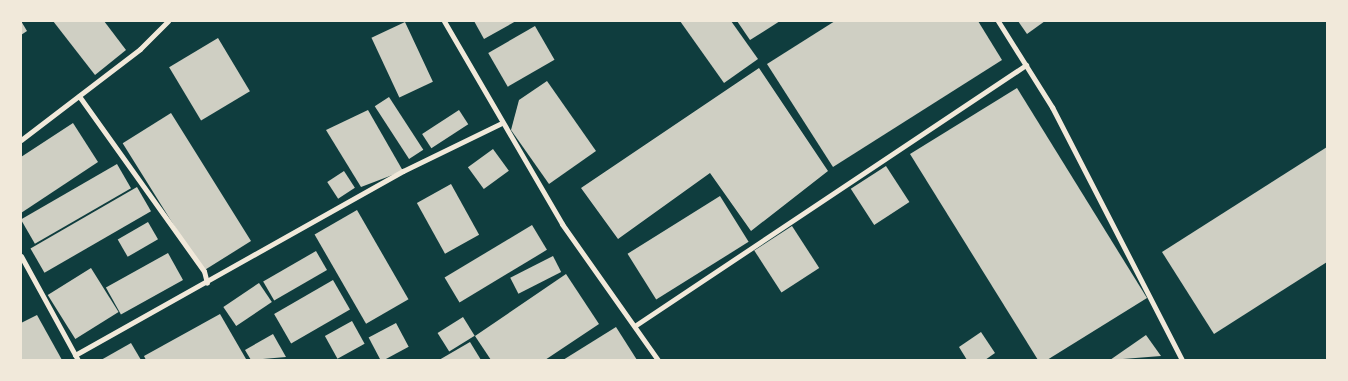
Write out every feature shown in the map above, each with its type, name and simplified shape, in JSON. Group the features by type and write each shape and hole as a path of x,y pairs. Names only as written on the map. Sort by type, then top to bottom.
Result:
{"street":[{"path":"21,140 79,96 168,21"},
{"path":"444,21 500,124 562,224 636,325 658,360"},
{"path":"998,21 1052,106 1182,360"},
{"path":"636,325 1026,65"},
{"path":"79,96 134,169 207,283"},
{"path":"21,256 76,357 403,171 500,124"}],"building":[{"path":"21,21 27,31 21,35"},
{"path":"53,21 104,21 126,50 95,75"},
{"path":"474,21 516,21 484,39"},
{"path":"680,21 731,21 758,59 724,83"},
{"path":"737,21 780,21 750,40"},
{"path":"835,21 978,21 1002,60 833,167 767,64"},
{"path":"1018,21 1045,21 1027,34"},
{"path":"405,22 433,82 399,97 371,38"},
{"path":"535,26 554,60 508,87 488,53"},
{"path":"218,38 250,91 201,121 169,67"},
{"path":"759,68 828,171 751,231 710,173 618,239 581,188"},
{"path":"547,81 596,151 549,184 511,130 519,100"},
{"path":"1017,88 1147,298 1047,360 1038,360 910,154"},
{"path":"389,97 423,150 409,159 375,106"},
{"path":"368,110 403,171 361,187 326,130"},
{"path":"459,110 468,124 431,148 422,134"},
{"path":"171,113 251,241 203,271 123,143"},
{"path":"73,123 98,162 21,213 21,157"},
{"path":"1327,147 1327,262 1214,334 1162,252"},
{"path":"493,149 509,171 484,189 468,167"},
{"path":"117,164 131,188 35,244 21,219"},
{"path":"886,166 909,202 874,225 851,189"},
{"path":"344,171 355,188 338,199 327,182"},
{"path":"451,184 479,235 445,254 417,203"},
{"path":"137,187 151,211 44,273 30,248"},
{"path":"720,196 749,242 656,300 628,254"},
{"path":"357,210 408,299 366,324 315,235"},
{"path":"148,222 158,239 128,257 118,240"},
{"path":"532,225 547,250 460,302 445,278"},
{"path":"792,226 819,268 781,292 754,251"},
{"path":"316,251 327,270 274,301 263,282"},
{"path":"168,253 183,280 121,315 106,287"},
{"path":"553,256 561,272 518,294 510,278"},
{"path":"91,268 119,312 75,339 48,295"},
{"path":"566,274 599,324 545,360 491,360 475,336"},
{"path":"333,280 350,309 291,343 274,314"},
{"path":"259,283 272,302 236,326 223,307"},
{"path":"220,314 246,359 146,360 144,356"},
{"path":"37,315 62,360 21,360 21,323"},
{"path":"463,317 475,336 449,352 438,333"},
{"path":"352,321 365,344 337,359 325,336"},
{"path":"396,323 409,347 381,360 369,338"},
{"path":"616,327 637,360 563,360"},
{"path":"981,332 995,353 985,360 967,360 959,347"},
{"path":"273,334 286,357 251,360 245,350"},
{"path":"1146,335 1161,356 1110,360"},
{"path":"470,342 481,360 439,360"},
{"path":"131,343 141,360 101,360"}]}
